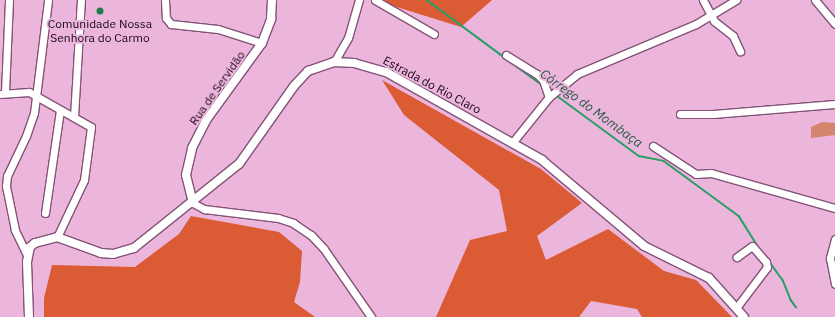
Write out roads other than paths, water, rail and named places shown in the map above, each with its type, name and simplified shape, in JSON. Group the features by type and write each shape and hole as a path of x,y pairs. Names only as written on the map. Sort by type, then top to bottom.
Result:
{"main road":[{"name":"Rua de Servidão","path":"193,203 186,175 192,148 207,119 262,43 271,19 272,0"},
{"name":"Estrada do Rio Claro","path":"57,237 101,253 124,252 134,248 193,203 239,164 301,77 317,66 334,62 360,64 386,72 512,143 554,169 644,246 701,273 744,317"},
{"path":"29,317 27,255 35,243 57,237"}],"street":[{"path":"9,0 3,93 28,92 38,96 90,126 92,131 84,180 57,237"},
{"path":"27,255 13,224 6,186 10,167 30,126 38,96 48,0"},
{"path":"74,117 81,0"},
{"path":"165,0 166,18 171,24 218,29 262,43"},
{"path":"334,62 348,38 359,0"},
{"path":"375,0 434,34"},
{"path":"704,0 714,21 733,36 740,51"},
{"path":"512,143 549,97 577,74 682,31 736,0"},
{"path":"815,0 835,24"},
{"path":"506,55 537,74 543,80 549,97"},
{"path":"680,114 713,114 835,104"},
{"path":"45,213 60,110"},
{"path":"653,146 696,174 711,173 835,208"},
{"path":"193,203 204,209 278,218 311,235 324,249 371,317"},
{"path":"834,281 830,258 835,239"},
{"path":"736,308 767,268 766,262 752,246 737,257"}],"waterway":[{"name":"Córrego do Mombaça","path":"427,0 504,57"},
{"name":"Córrego do Mombaça","path":"512,63 541,84"},
{"name":"Córrego do Mombaça","path":"556,95 639,156 664,161 739,216 758,247"},
{"name":"Córrego do Mombaça","path":"769,261 783,280 791,300 796,307"}],"place":[{"name":"Comunidade Nossa Senhora do Carmo","path":"100,11"}]}
